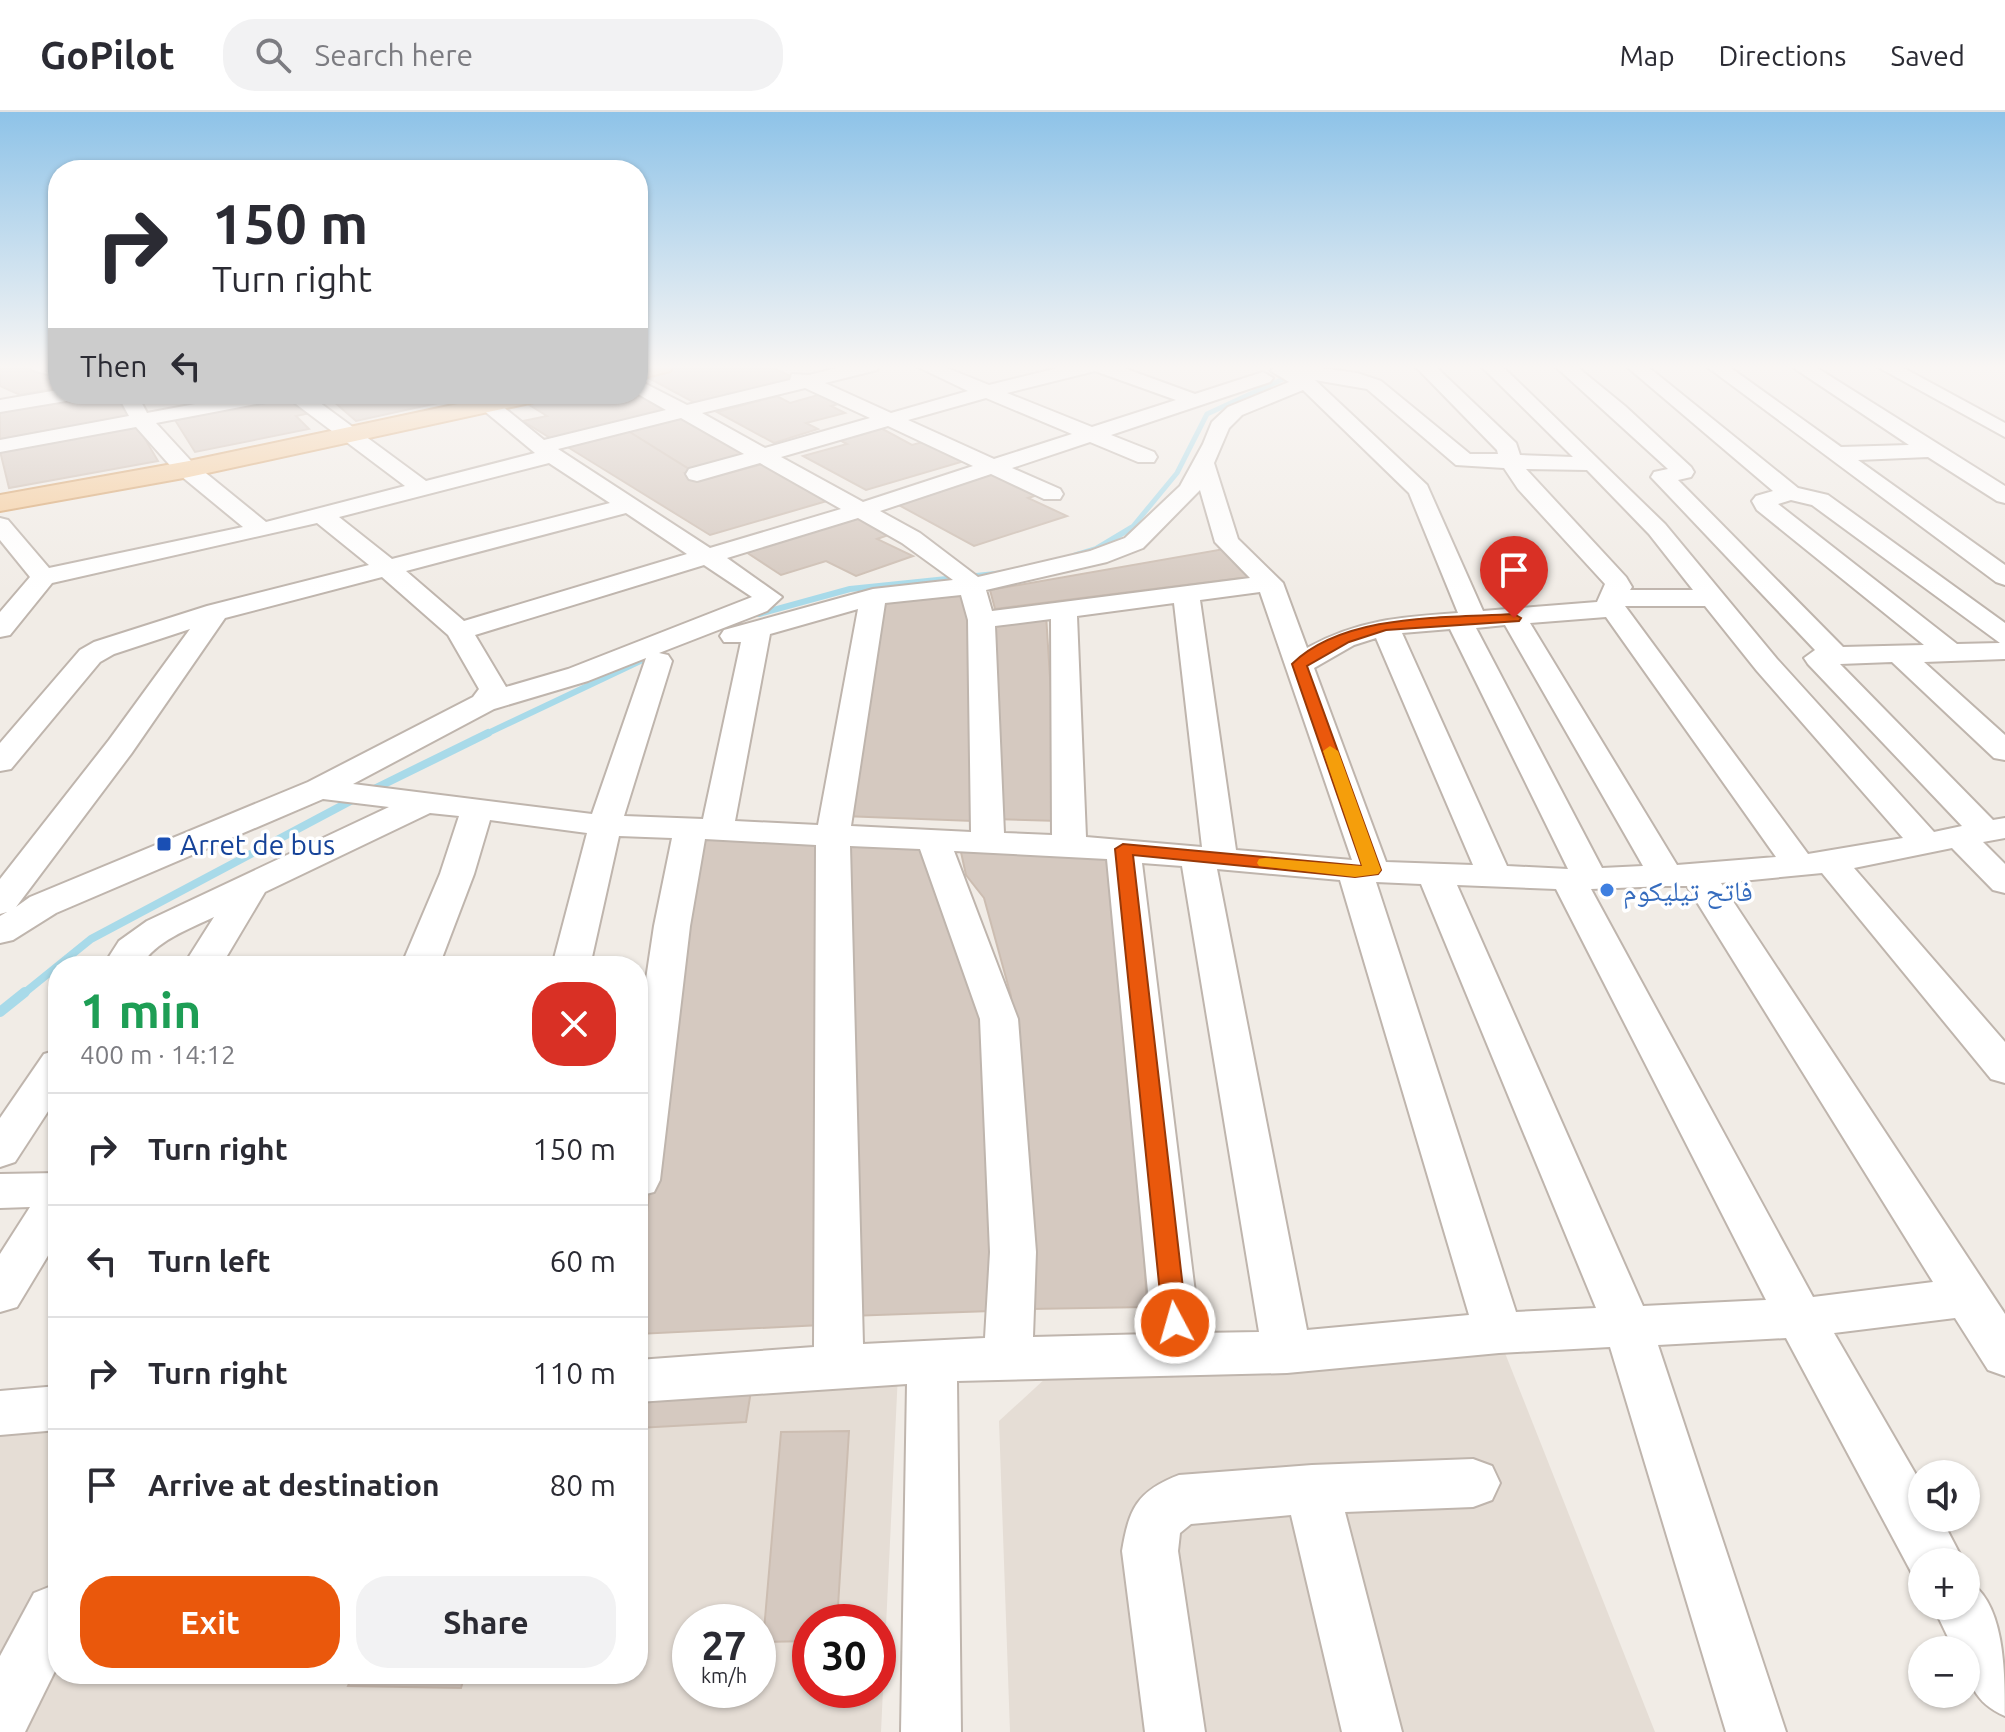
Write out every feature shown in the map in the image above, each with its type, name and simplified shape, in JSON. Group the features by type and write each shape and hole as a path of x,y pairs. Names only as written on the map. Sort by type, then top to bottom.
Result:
{"main road":[{"path":"0,502 311,442"}],"street":[{"path":"0,446 25,442"},
{"path":"161,442 186,468 262,530"},
{"path":"358,442 423,489"},
{"path":"0,932 43,905 319,789 484,703 578,675 758,605 769,597 546,451 537,442"},
{"path":"0,629 43,577 262,530 423,489 579,442"},
{"path":"735,442 861,510 947,562 977,603 988,843"},
{"path":"697,474 814,442"},
{"path":"940,442 1052,494"},
{"path":"459,631 861,510 1066,442"},
{"path":"1109,442 1146,457"},
{"path":"977,603 1134,543 1189,490 1213,442"},
{"path":"1368,442 1419,490 1467,620 1579,879 1800,1318 1928,1548"},
{"path":"1445,442 1462,459 1662,477 1683,472 1651,442"},
{"path":"1501,442 1508,448 1510,461 1526,484 1617,582 1619,587 1612,603"},
{"path":"1569,442 1657,529 1767,665 1969,835"},
{"path":"1727,442 1790,493 1820,500 2001,650"},
{"path":"1819,442 2005,577"},
{"path":"1921,442 2005,496"},
{"path":"1836,454 1934,450"},
{"path":"1204,464 1227,542 1270,583 1300,664 1499,1333"},
{"path":"1662,477 1835,655"},
{"path":"1790,493 1769,498 1765,505 1950,652"},
{"path":"0,762 90,656 126,639 216,612 631,505"},
{"path":"321,515 359,543 459,631 493,689 484,703"},
{"path":"0,525 9,550 43,577"},
{"path":"578,675 658,661 758,628 873,597 1064,610 1270,583"},
{"path":"1186,595 1208,857 1287,1352"},
{"path":"839,1366 833,836 873,597"},
{"path":"1300,664 1344,639 1385,626 1514,618 1612,603 1712,598"},
{"path":"1612,603 1815,863 2005,1069"},
{"path":"1064,610 1069,846"},
{"path":"0,904 120,747 216,612"},
{"path":"1514,618 1682,876 2005,1355"},
{"path":"1385,626 1495,877"},
{"path":"648,1102 665,969 758,628"},
{"path":"2001,650 1835,655 1818,660 1969,835 2005,883"},
{"path":"1899,654 2005,751"},
{"path":"573,956 605,825 658,661"},
{"path":"319,789 605,825 1123,849 1364,871 1495,877 1579,879 1682,876 1815,863 1969,835"},
{"path":"128,956 143,939 426,802"},
{"path":"424,956 457,874 477,810"},
{"path":"933,840 999,1019 1013,1252 1008,1358"},
{"path":"1123,849 1178,1354"},
{"path":"1435,875 1628,1326 1756,1732"},
{"path":"208,956 250,888"},
{"path":"0,904 43,905"},
{"path":"0,1151 48,1079"},
{"path":"0,1191 48,1190"},
{"path":"0,1293 48,1217"},
{"path":"648,1380 839,1366 1008,1358 1287,1352 1499,1333 1800,1318 1966,1297"},
{"path":"931,1732 932,1363"},
{"path":"0,1413 48,1409"},
{"path":"1175,1732 1150,1551 1154,1521 1179,1500 1312,1489 1473,1483"},
{"path":"1312,1489 1372,1732"},
{"path":"1969,1620 2005,1686"},
{"path":"0,1717 48,1625"}],"shaded area":[{"path":"1503,1348 1655,1732 1010,1732 999,1421 1060,1365"},
{"path":"898,1373 887,1604 792,1604 792,1708 882,1708 881,1732 0,1732 0,1437 8,1422 48,1420 48,1684 648,1684 648,1385"}],"building":[{"path":"54,442 147,442 158,461 9,488 0,451"},
{"path":"188,442 247,442 195,452"},
{"path":"584,442 645,442 692,471 685,473 699,481 767,463 834,499 710,535 566,446"},
{"path":"645,442 727,442 754,456 692,471"},
{"path":"843,442 906,442 912,445 933,442 971,459 866,490 803,456 847,444"},
{"path":"996,471 1044,493 1028,498 1067,516 974,546 895,503"},
{"path":"859,514 894,533 877,539 913,556 856,576 826,561 781,575 743,550"},
{"path":"1224,549 1249,577 995,609 990,590"},
{"path":"973,592 973,821 843,816 876,598"},
{"path":"1046,614 1059,821 994,819 991,620"},
{"path":"698,836 818,838 821,1325 648,1334 648,1204"},
{"path":"843,839 920,842 977,991 989,1124 991,1311 849,1316"},
{"path":"959,843 1119,853 1147,1307 1030,1309 1011,996 984,898 966,875"},
{"path":"753,1378 746,1422 648,1427 648,1384"},
{"path":"849,1431 838,1604 792,1604 792,1641 776,1642 776,1604 766,1604 781,1432"},
{"path":"349,1684 462,1684 461,1688"}],"waterway":[{"path":"1130,530 1177,473 1193,442"},
{"path":"1076,555 1096,549 1131,528"},
{"path":"759,614 850,589 1005,573"},
{"path":"484,735 653,655"},
{"path":"370,791 488,733"},
{"path":"70,956 91,939 358,797"},
{"path":"23,994 48,974"},
{"path":"0,1012 25,992"}],"slow traffic":[{"path":"1265,863 1372,870 1330,751"}],"place":[{"name":"Arret de bus","path":"164,844"},
{"name":"فاتح تيليكوم","path":"1607,890"}],"route":[{"path":"1175,1323 1123,849 1355,871 1372,870 1300,664 1344,639 1385,626 1514,618"}]}
